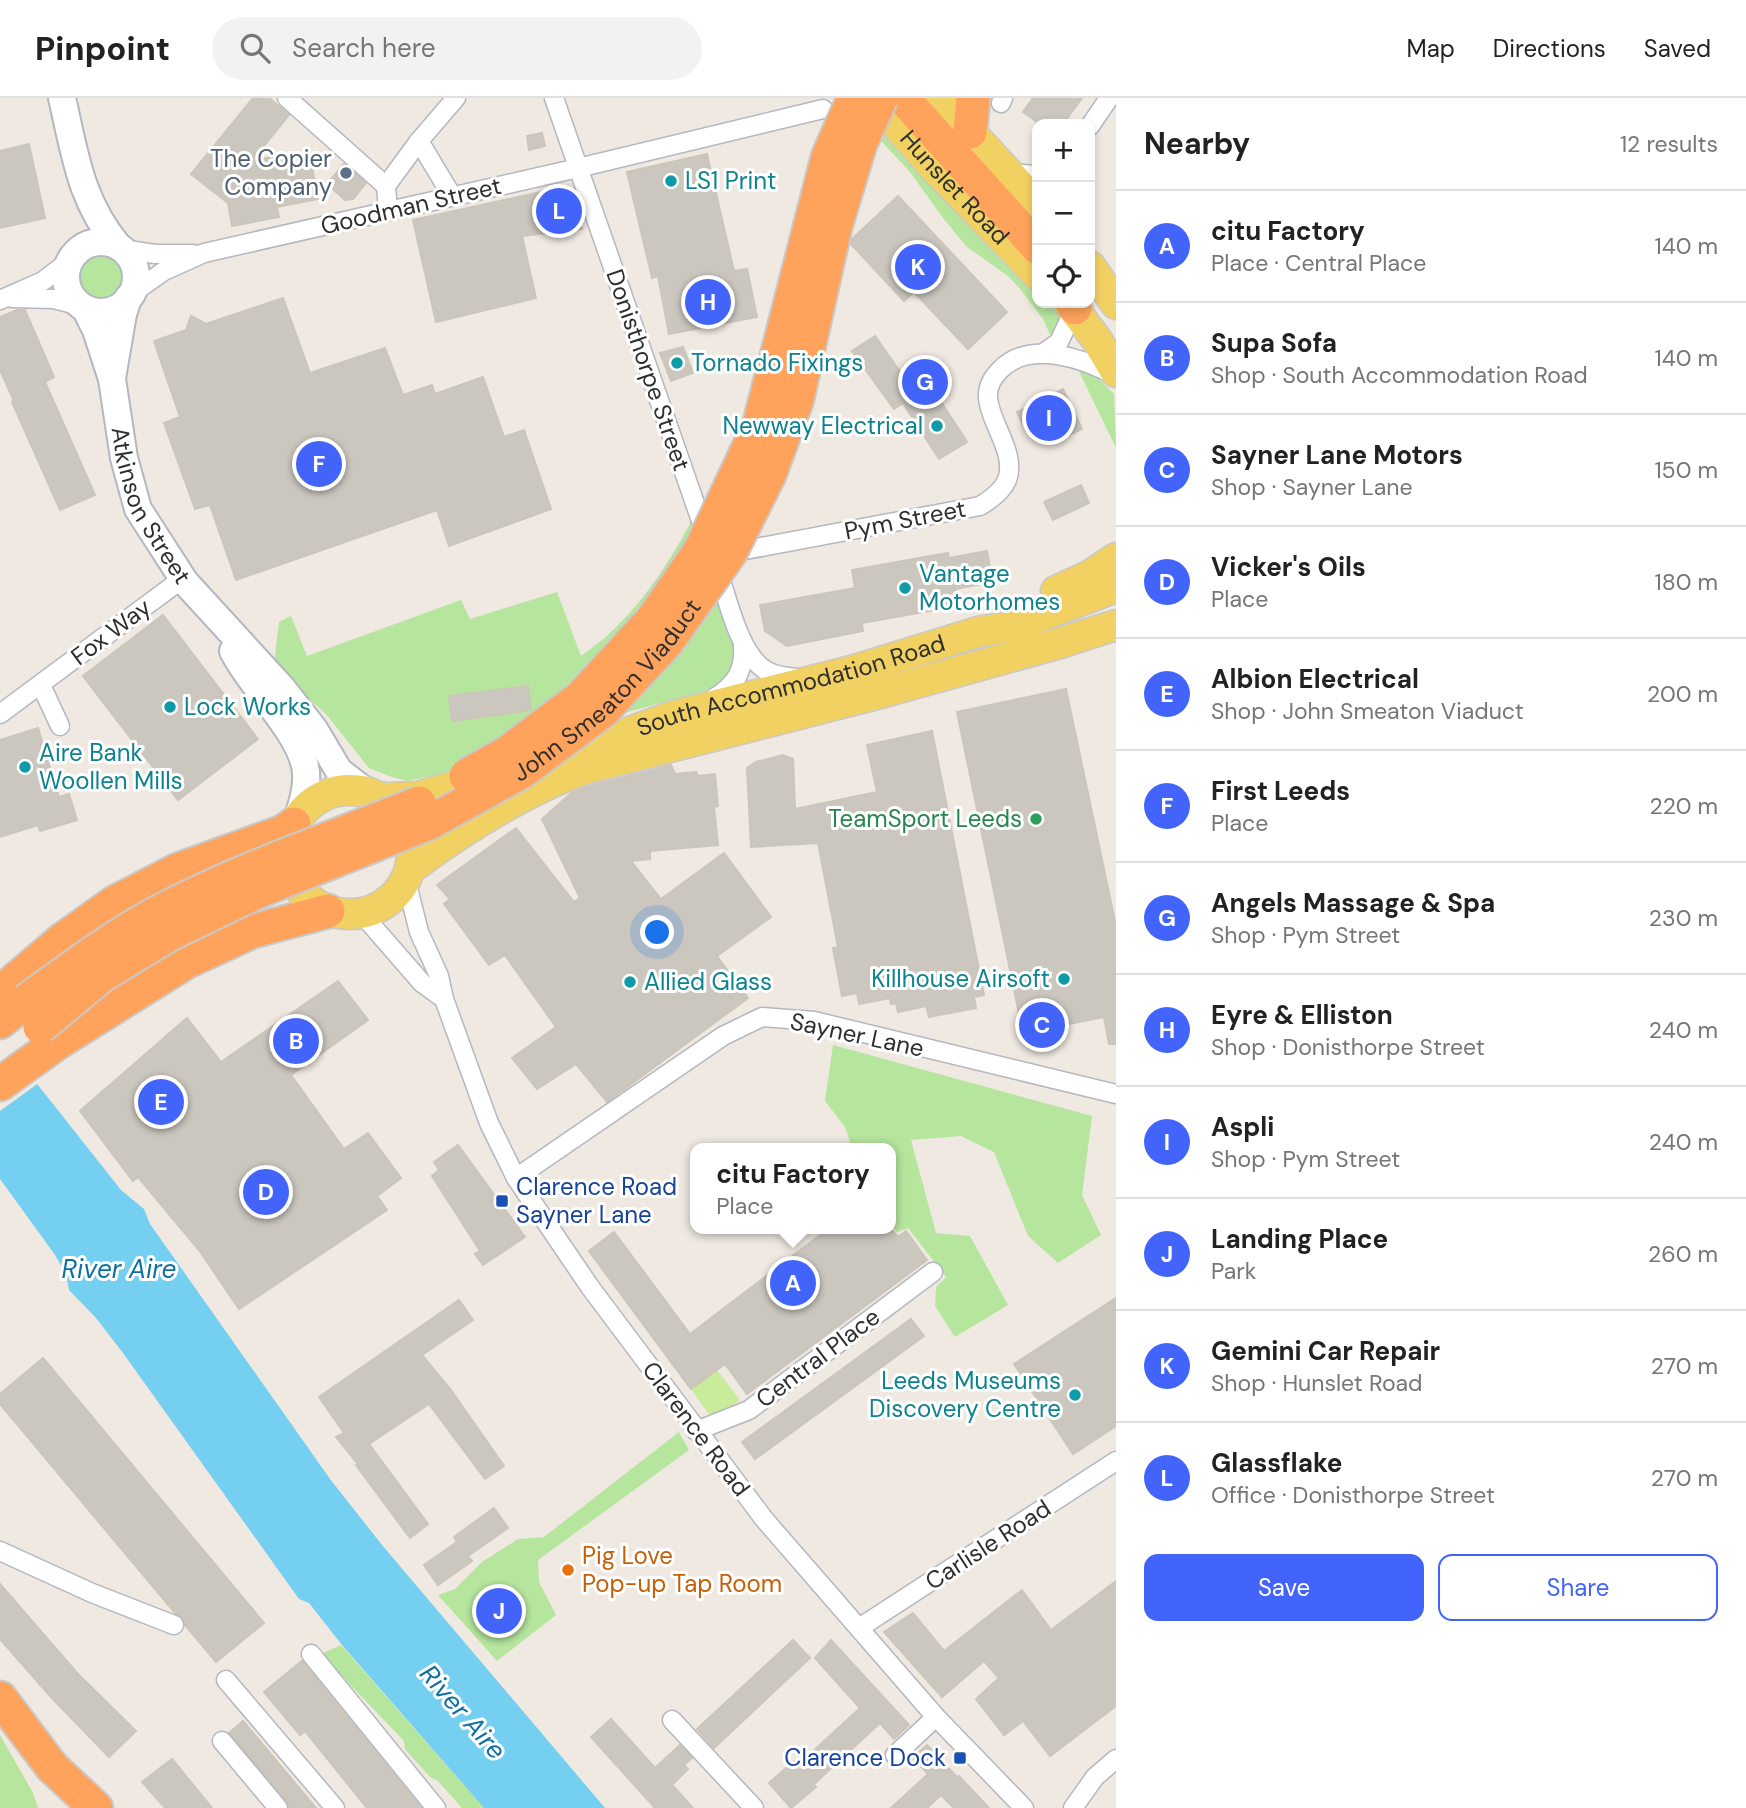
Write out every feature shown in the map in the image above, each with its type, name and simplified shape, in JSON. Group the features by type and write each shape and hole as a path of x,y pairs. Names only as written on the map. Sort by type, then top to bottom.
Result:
{"highway":[{"name":"John Smeaton Viaduct","path":"27,1009 86,957 162,911 258,865 418,803 507,753 580,698 653,619 701,549 759,426 828,157 854,98"},
{"name":"John Smeaton Viaduct","path":"27,1009 102,976 170,934 258,891 429,823 523,771 603,711 667,642 730,553 769,475 797,399 835,226 860,145 881,98"},
{"path":"903,98 1035,245"},
{"path":"970,132 992,100"},
{"path":"0,1059 62,940 114,903 178,870 284,832 295,822"},
{"path":"0,1022 27,1009 186,962 253,931 328,911"},
{"path":"0,1084 27,1009"},
{"path":"0,1698 52,1767 96,1808"},
{"path":"52,1767 58,1808"}],"main road":[{"name":"Hunslet Road","path":"873,98 940,174 1032,269"},
{"name":"Hunslet Road","path":"939,98 970,132 1023,174 1032,193"},
{"path":"1095,273 1116,304"},
{"path":"1074,308 1116,374"},
{"path":"978,632 1090,576 1116,558"},
{"name":"South Accommodation Road","path":"295,822 306,807 325,795 346,790 373,795 417,797 604,741 673,716 836,674 978,632 1018,625 1116,587"},
{"name":"South Accommodation Road","path":"362,914 394,897 408,875 483,820 543,785 584,769 890,690 1116,625"},
{"path":"373,795 395,808 407,826 412,841 408,875"},
{"path":"295,822 287,852 290,870 299,888 311,901 328,911 346,915 362,914"}],"street":[{"path":"3,299 54,299 94,311 106,311 117,308 129,297 135,286 135,269 128,254 93,212 78,172 62,98"},
{"path":"287,98 386,186"},
{"path":"388,211 386,186 419,141 456,98"},
{"name":"Donisthorpe Street","path":"554,98 743,641 753,660 774,675 798,678 836,674"},
{"path":"1095,119 1109,98"},
{"name":"Goodman Street","path":"129,297 164,271 204,253 823,109"},
{"path":"419,141 452,196"},
{"path":"78,172 77,232 66,277 68,289 83,307"},
{"path":"3,299 43,281 70,260 77,251 91,243 104,242 120,247"},
{"name":"Goodman Street","path":"120,247 155,254 204,253"},
{"name":"Atkinson Street","path":"112,379 123,314 129,297"},
{"name":"Atkinson Street","path":"83,307 96,330 112,379 124,458 138,509 182,579 282,688 314,729 339,771 373,795"},
{"path":"1042,354 1059,342 1071,308"},
{"name":"Pym Street","path":"713,556 980,506 995,496 1007,480 1004,443 991,414 987,396 992,378 1006,364 1024,356 1042,354 1085,362 1116,374"},
{"name":"Fox Way","path":"0,714 182,579"},
{"name":"Atkinson Street","path":"216,618 243,670 290,734 302,758 306,783 303,804 295,822"},
{"name":"Donisthorpe Street","path":"673,716 712,699 735,683 743,665 743,641"},
{"path":"41,685 60,726"},
{"name":"Clarence Road","path":"408,875 419,932 439,976 444,999 489,1124 516,1178 590,1287 764,1519 936,1717 1024,1808"},
{"path":"362,914 422,983 444,999"},
{"name":"Sayner Lane","path":"516,1178 723,1036 762,1017 814,1021 1116,1094"},
{"name":"Central Place","path":"696,1431 749,1410 933,1272"},
{"name":"Carlisle Road","path":"859,1628 1116,1461"},
{"path":"1,1552 92,1593 174,1625"},
{"path":"311,1654 436,1808"},
{"path":"226,1679 335,1808"},
{"path":"895,1755 936,1717"},
{"path":"672,1720 754,1808"},
{"path":"222,1741 278,1808"},
{"path":"1073,1808 1095,1777 1116,1759"}],"green space":[{"path":"841,98 889,136 1032,285 1032,304 1008,276 967,247 910,172"},
{"path":"101,255 117,261 123,277 117,293 101,299 85,293 79,277 85,261"},
{"path":"1035,308 1054,308 1059,316 1058,333 1051,337"},
{"path":"1077,367 1100,380 1114,394 1116,448"},
{"path":"692,520 745,655 724,686 509,744 445,773 407,781 369,768 326,714 281,674 274,664 279,622 291,616 307,656 461,600 470,619 557,592 581,656 615,628 644,595 670,559"},
{"path":"833,1045 1092,1116 1082,1195 1101,1235 1058,1263 1028,1236 994,1152 961,1136 911,1140 936,1233 970,1236 1008,1305 955,1337 935,1306 936,1287 946,1277 908,1228 896,1231 896,1143 850,1143 845,1127 825,1101"},
{"path":"717,1370 740,1400 713,1420 691,1389"},
{"path":"679,1432 689,1450 538,1560 539,1582 556,1615 497,1661 438,1595 455,1589 482,1562 518,1539 544,1537"},
{"path":"341,1645 484,1808 462,1808 438,1781 430,1777 405,1749 404,1741 321,1654"},
{"path":"0,1735 33,1793 38,1808 0,1808"}],"water":[{"name":"River Aire","path":"0,1037 121,1190 144,1209 150,1224 330,1479 382,1545 605,1808 484,1808 342,1645 309,1603 299,1599 123,1353 96,1318 69,1290 66,1274 55,1255 0,1179"}],"pier":[{"path":"0,1034 40,1082 0,1111"}],"building":[{"path":"253,98 269,98 289,115 252,161 285,154 288,167 311,162 318,199 277,207 279,217 232,226 228,203 191,174"},
{"path":"1033,98 1082,98 1067,119 1033,119 1023,112"},
{"path":"542,133 545,146 529,150 527,136"},
{"path":"29,144 45,218 0,228 0,151"},
{"path":"707,154 734,271 747,269 757,317 669,334 658,276 652,278 627,172"},
{"name":"The Copier Company","path":"344,164 366,183 353,199 345,200 327,184"},
{"path":"568,186 582,229 522,236 536,298 436,322 413,220"},
{"path":"898,196 1007,312 968,349 914,292 904,301 851,244 852,239"},
{"path":"283,298 310,373 385,348 403,395 432,385 435,394 483,377 504,437 524,430 551,509 449,546 437,510 236,580 210,505 195,509 164,423 180,417 154,341 186,330 191,316 206,324"},
{"path":"17,310 25,310 54,377 45,382 95,495 60,510 0,370 0,317"},
{"path":"875,336 906,380 929,363 944,384 934,391 967,442 939,459 903,403 894,409 852,351"},
{"name":"Tornado Fixings","path":"683,347 693,373 671,381 660,353"},
{"path":"1063,389 1082,429 1058,440 1054,432 1044,437 1038,425 1026,431 1017,412"},
{"path":"1081,485 1089,503 1053,520 1044,502"},
{"path":"987,551 993,582 955,589 958,606 862,623 863,631 787,646 765,631 760,605 855,588 852,570 948,553 949,558"},
{"name":"Lock Works","path":"163,615 258,739 178,800 83,676"},
{"path":"528,686 531,710 452,721 449,696"},
{"name":"TeamSport Leeds","path":"1066,689 1116,926 1116,1044 1109,1044 1104,1017 1023,1033 957,712"},
{"name":"Aire Bank Woollen Mills","path":"38,728 59,797 69,794 77,820 40,831 38,825 0,837 0,740"},
{"name":"Allied Glass","path":"932,731 984,995 974,997 976,1008 929,1017 926,1006 898,1012 896,1003 891,1004 890,998 859,1004 857,993 842,996 833,948 838,947 818,843 751,847 747,768 756,762 783,755 793,759 795,809 877,792 867,745"},
{"name":"Allied Glass","path":"671,765 675,774 715,774 718,806 714,807 718,845 650,851 650,859 631,861 661,899 724,853 771,917 717,956 748,998 607,1102 576,1064 537,1089 512,1058 556,1027 505,955 489,965 444,904 450,899 437,885 516,828 574,902 580,898 542,819 571,793"},
{"path":"338,981 368,1020 291,1075 344,1149 368,1133 401,1178 377,1196 387,1210 239,1309 199,1250 138,1177 133,1181 80,1111 187,1018 221,1062"},
{"path":"458,1145 525,1237 483,1265 475,1254 480,1251 432,1176 439,1170 434,1162"},
{"path":"906,1231 927,1260 747,1394 725,1364 691,1389 589,1251 614,1232 690,1334 821,1234 895,1234 898,1237"},
{"name":"Leeds Museums Discovery Centre","path":"1116,1298 1116,1426 1073,1454 1014,1364"},
{"path":"459,1300 473,1320 422,1355 451,1390 504,1466 485,1479 429,1404 369,1444 428,1524 410,1538 336,1437 344,1433 319,1397"},
{"path":"911,1319 924,1336 755,1459 742,1442"},
{"path":"43,1358 264,1623 216,1662 185,1625 182,1617 175,1613 0,1404 0,1394"},
{"path":"494,1508 508,1528 468,1556 472,1561 438,1585 424,1565 457,1542 454,1537"},
{"path":"1116,1581 1116,1706 1050,1756 1023,1721 1004,1735 976,1699 999,1678 984,1661 942,1697 884,1632 913,1613 944,1651 1022,1590 1051,1630"},
{"path":"0,1584 78,1674 136,1731 109,1757 0,1639"},
{"path":"793,1640 810,1658 714,1748 697,1729"},
{"path":"831,1640 909,1725 894,1739 880,1723 791,1808 769,1783 794,1761 798,1765 860,1708 815,1658"},
{"path":"302,1661 421,1808 367,1808 305,1731 300,1735 264,1692"},
{"path":"611,1719 655,1768 680,1745 692,1758 684,1765 688,1769 672,1785 693,1808 655,1808 591,1737"},
{"path":"243,1721 316,1808 289,1808 287,1801 229,1733"},
{"path":"927,1745 989,1808 954,1808 941,1795 927,1808 891,1808 928,1774 913,1758"},
{"path":"172,1759 212,1808 165,1808 142,1782"}],"place":[{"name":"The Copier Company","path":"346,173"},
{"name":"LS1 Print","path":"671,181"},
{"name":"Glassflake","path":"559,211"},
{"name":"Gemini Car Repair","path":"918,267"},
{"name":"Eyre & Elliston","path":"708,302"},
{"name":"Tornado Fixings","path":"677,363"},
{"name":"Angels Massage & Spa","path":"925,382"},
{"name":"Aspli","path":"1049,418"},
{"name":"Newway Electrical","path":"937,426"},
{"name":"First Leeds","path":"319,464"},
{"name":"Vantage Motorhomes","path":"905,588"},
{"name":"Lock Works","path":"170,707"},
{"name":"Aire Bank Woollen Mills","path":"25,767"},
{"name":"TeamSport Leeds","path":"1036,819"},
{"name":"Killhouse Airsoft","path":"1064,979"},
{"name":"Allied Glass","path":"630,982"},
{"name":"Sayner Lane Motors","path":"1042,1025"},
{"name":"Supa Sofa","path":"296,1041"},
{"name":"Albion Electrical","path":"161,1102"},
{"name":"Vicker's Oils","path":"266,1192"},
{"name":"Clarence Road Sayner Lane","path":"502,1201"},
{"name":"citu Factory","path":"793,1283"},
{"name":"Leeds Museums Discovery Centre","path":"1075,1395"},
{"name":"Pig Love Pop-up Tap Room","path":"568,1570"},
{"name":"Landing Place","path":"499,1611"},
{"name":"Clarence Dock","path":"960,1758"}]}
